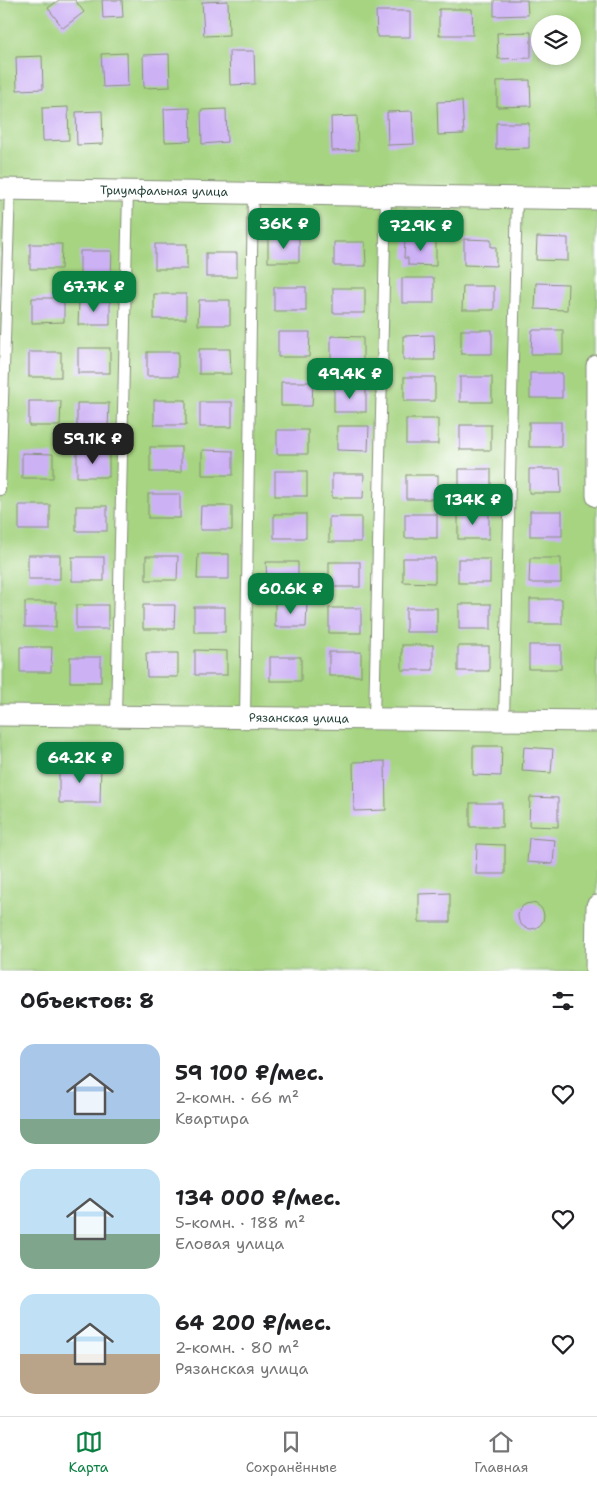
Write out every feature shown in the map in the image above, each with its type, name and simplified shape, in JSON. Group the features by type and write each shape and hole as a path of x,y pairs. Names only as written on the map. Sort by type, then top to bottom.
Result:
{"street":[{"name":"Триумфальная улица","path":"5,189 597,199"},
{"path":"597,366 597,496"},
{"name":"Рязанская улица","path":"0,715 597,721"},
{"path":"596,971 597,906"}],"lane":[{"path":"0,490 5,189"},
{"path":"116,716 128,191"},
{"path":"245,718 253,192"},
{"path":"374,719 386,196"},
{"path":"504,720 516,197"}],"green space":[{"path":"0,0 597,0 597,971 0,971"}],"building":[{"path":"59,0 75,0 84,12 63,28 48,8"},
{"path":"102,0 122,0 123,17 103,18"},
{"path":"494,0 527,0 528,15 494,16"},
{"path":"228,1 229,35 204,36 202,2"},
{"path":"439,9 472,9 473,35 439,35"},
{"path":"376,11 410,11 410,37 377,37"},
{"path":"531,32 531,58 498,59 497,33"},
{"path":"229,51 254,51 255,84 230,85"},
{"path":"127,53 128,86 103,87 101,54"},
{"path":"169,54 170,87 144,88 143,55"},
{"path":"42,56 43,89 17,90 16,57"},
{"path":"530,80 531,106 497,107 497,81"},
{"path":"462,101 464,134 438,135 437,102"},
{"path":"68,107 69,140 43,141 42,108"},
{"path":"190,108 191,141 165,142 164,109"},
{"path":"226,109 227,142 202,144 201,110"},
{"path":"102,111 103,144 77,145 76,112"},
{"path":"412,111 414,144 388,145 387,112"},
{"path":"357,116 358,150 332,151 331,117"},
{"path":"496,123 529,123 529,148 496,149"},
{"path":"537,237 568,238 568,261 536,260"},
{"path":"268,238 299,238 299,262 268,262"},
{"path":"405,239 436,239 436,266 408,265 408,258 404,258"},
{"path":"464,239 491,240 491,247 496,247 496,266 464,265"},
{"path":"334,242 365,242 366,266 334,266"},
{"path":"30,244 62,244 61,269 30,269"},
{"path":"155,244 187,244 187,269 155,269"},
{"path":"80,251 112,251 111,276 80,276"},
{"path":"206,253 237,253 237,277 206,277"},
{"path":"402,278 434,278 434,303 402,303"},
{"path":"536,283 568,284 567,310 535,309"},
{"path":"463,286 494,286 494,310 462,310"},
{"path":"274,287 306,287 306,311 274,311"},
{"path":"333,288 365,288 365,313 333,313"},
{"path":"154,294 186,294 186,319 154,319"},
{"path":"32,298 64,298 64,322 32,323"},
{"path":"199,300 230,300 230,325 198,325"},
{"path":"79,301 110,301 110,325 78,325"},
{"path":"461,330 492,330 492,354 461,354"},
{"path":"532,330 563,330 563,354 531,354"},
{"path":"278,332 310,332 309,357 278,357"},
{"path":"434,335 435,360 403,360 403,336"},
{"path":"331,336 363,337 363,361 331,361"},
{"path":"78,348 110,348 110,373 78,373"},
{"path":"199,349 230,349 231,374 199,374"},
{"path":"29,352 61,352 61,377 29,377"},
{"path":"147,352 178,352 178,376 147,376"},
{"path":"530,373 562,373 562,398 530,398"},
{"path":"404,377 435,377 435,401 404,401"},
{"path":"460,377 492,377 492,402 460,402"},
{"path":"281,382 313,382 312,406 281,406"},
{"path":"334,387 366,387 366,412 334,412"},
{"path":"154,400 186,400 186,425 154,425"},
{"path":"29,401 61,401 60,426 29,426"},
{"path":"200,402 232,402 232,427 200,427"},
{"path":"77,403 109,403 108,428 77,428"},
{"path":"406,419 438,419 438,444 406,444"},
{"path":"529,422 561,422 561,447 529,447"},
{"path":"460,425 491,425 491,450 460,450"},
{"path":"337,426 369,426 368,451 337,450"},
{"path":"277,430 308,430 308,454 277,454"},
{"path":"150,447 181,447 181,472 150,472"},
{"path":"202,450 233,451 233,475 202,475"},
{"path":"77,452 109,452 109,477 77,477"},
{"path":"22,453 53,454 53,478 22,478"},
{"path":"459,469 491,469 491,494 459,493"},
{"path":"529,469 560,469 561,493 529,493"},
{"path":"275,471 307,471 307,496 275,496"},
{"path":"332,474 364,474 363,498 332,498"},
{"path":"406,475 438,475 438,499 406,499"},
{"path":"148,494 180,494 180,518 148,518"},
{"path":"19,505 50,505 50,530 19,530"},
{"path":"76,506 107,506 107,531 76,531"},
{"path":"201,506 232,506 232,530 200,530"},
{"path":"530,511 562,511 562,536 530,536"},
{"path":"274,514 306,514 306,538 274,538"},
{"path":"405,514 437,514 437,538 405,538"},
{"path":"458,514 489,514 489,539 458,539"},
{"path":"329,517 361,517 361,542 329,542"},
{"path":"198,554 229,554 229,579 197,579"},
{"path":"28,555 60,555 60,579 28,579"},
{"path":"146,556 178,556 177,580 146,580"},
{"path":"72,557 104,557 104,581 72,581"},
{"path":"403,558 435,558 435,583 403,582"},
{"path":"530,558 561,558 561,583 529,583"},
{"path":"458,559 490,559 490,583 458,583"},
{"path":"266,562 298,562 298,587 267,587"},
{"path":"329,562 360,562 360,587 329,587"},
{"path":"530,599 562,599 562,624 530,624"},
{"path":"25,602 56,602 56,627 25,627"},
{"path":"275,603 307,603 306,627 275,627"},
{"path":"459,604 491,604 491,629 459,629"},
{"path":"76,605 108,605 108,629 76,629"},
{"path":"143,605 175,605 174,629 143,629"},
{"path":"194,607 225,607 225,632 194,632"},
{"path":"329,608 361,608 361,633 329,633"},
{"path":"406,608 437,608 437,632 406,632"},
{"path":"402,645 433,645 433,670 402,670"},
{"path":"529,645 561,645 561,669 529,669"},
{"path":"458,646 489,646 489,671 458,671"},
{"path":"20,647 52,647 51,672 20,672"},
{"path":"195,650 227,651 227,675 195,675"},
{"path":"329,652 361,652 361,676 329,676"},
{"path":"146,653 178,653 178,677 147,677"},
{"path":"70,657 101,657 101,682 70,682"},
{"path":"270,657 301,657 301,681 270,681"},
{"path":"473,746 502,746 501,776 473,775"},
{"path":"524,747 553,749 551,773 522,771"},
{"path":"385,761 386,810 354,811 353,762"},
{"path":"59,765 101,765 100,803 59,803"},
{"path":"530,797 558,798 558,827 529,826"},
{"path":"470,803 502,803 502,827 470,827"},
{"path":"529,838 555,840 553,864 527,862"},
{"path":"477,844 505,845 505,874 476,874"},
{"path":"450,893 450,922 419,922 419,894"},
{"path":"531,903 540,907 544,916 540,925 531,929 522,925 518,916 522,907"}]}
